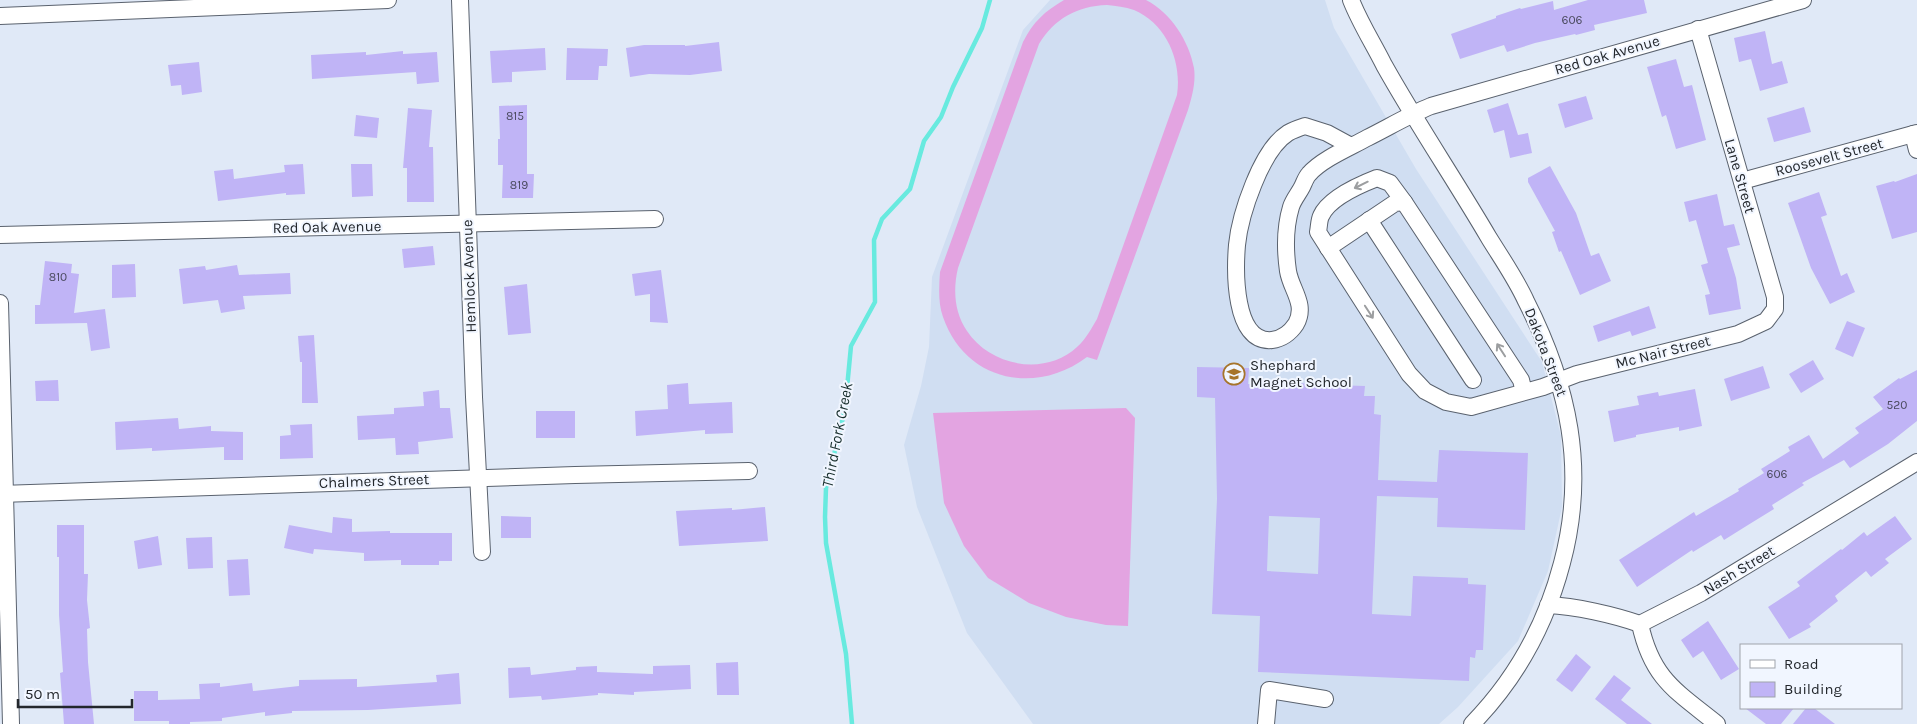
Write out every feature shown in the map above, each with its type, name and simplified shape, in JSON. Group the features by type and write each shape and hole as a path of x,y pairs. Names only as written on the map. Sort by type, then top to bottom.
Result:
{"street":[{"path":"0,16 222,4 388,0"},
{"name":"Hemlock Avenue","path":"460,0 482,552"},
{"name":"Dakota Street","path":"1351,0 1359,19 1412,114 1526,299 1559,381 1573,443 1575,480 1572,510 1566,549 1558,577 1538,629 1514,673 1493,702 1472,724"},
{"name":"Red Oak Avenue","path":"1351,146 1327,133 1305,126 1287,133 1271,150 1246,200 1238,236 1236,266 1241,314 1251,332 1264,340 1282,338 1295,325 1301,311 1298,297 1289,276 1286,255 1287,228 1291,206 1310,173 1340,152 1412,114 1432,106 1803,0"},
{"name":"Lane Street","path":"1698,29 1775,297 1775,309 1766,321"},
{"name":"Roosevelt Street","path":"1742,181 1916,139"},
{"name":"Mc Nair Street","path":"1524,392 1521,380 1390,183 1376,178 1357,186 1329,205 1320,216 1318,232 1409,374 1425,392 1446,402 1471,407 1524,392 1577,374 1738,334 1766,321"},
{"path":"1328,248 1394,203 1404,202"},
{"name":"Red Oak Avenue","path":"0,235 655,219"},
{"path":"1369,220 1474,380"},
{"path":"0,303 2,494 11,724"},
{"name":"Nash Street","path":"1640,624 1701,593 1917,462"},
{"name":"Chalmers Street","path":"2,494 749,471"},
{"path":"1548,604 1565,605 1640,624 1644,643 1652,662 1664,681 1717,724"},
{"path":"1266,724 1269,690 1325,700"}],"shaded area":[{"name":"Shephard Magnet School","path":"1050,0 1325,0 1334,28 1416,169 1542,362 1561,436 1562,507 1548,571 1518,641 1458,707 1439,724 1033,724 967,633 917,507 904,445 921,386 929,347 932,277 1023,30"},
{"path":"1064,0 1146,0 1163,12 1178,29 1192,58 1194,84 1188,110 1097,360 1087,357 1067,369 1046,376 1024,378 1004,376 985,368 967,356 953,339 940,306 940,272 1023,42 1035,23","holes":["1107,5 1124,7 1146,16 1163,34 1170,45 1177,70 1177,95 1097,319 1088,334 1077,347 1064,356 1050,362 1034,364 1003,359 977,343 967,331 959,316 955,292 958,268 1039,44 1045,35 1067,15 1086,8"]},
{"path":"1126,408 1135,418 1128,626 1106,625 1066,617 1029,603 988,578 964,546 944,503 933,413"}],"building":[{"path":"1588,0 1644,0 1647,13 1594,25 1595,30 1535,43 1507,52 1504,45 1460,59 1451,34 1520,8 1553,1 1554,10"},
{"path":"1765,31 1772,64 1782,61 1788,83 1760,91 1751,59 1739,62 1734,38"},
{"path":"719,42 722,71 690,75 649,74 630,77 626,48 644,45 685,46"},
{"path":"545,48 546,70 512,72 512,82 492,83 490,51"},
{"path":"567,48 608,49 607,66 599,66 598,80 566,80"},
{"path":"403,51 403,54 437,52 439,82 417,84 416,72 312,79 311,55 366,52 366,55"},
{"path":"1676,59 1684,87 1692,85 1706,140 1676,149 1666,115 1662,117 1647,67"},
{"path":"199,62 202,92 182,95 181,85 171,86 168,65"},
{"path":"1586,96 1593,119 1565,128 1558,104"},
{"path":"1508,103 1518,135 1528,133 1532,153 1510,158 1504,130 1494,133 1487,110"},
{"path":"527,105 527,174 534,174 533,198 502,198 503,165 498,165 498,139 500,139 499,106"},
{"path":"1804,107 1811,132 1774,142 1767,118"},
{"path":"408,108 432,110 429,147 433,147 434,202 407,202 407,168 403,168"},
{"path":"356,115 379,118 377,138 354,136"},
{"path":"303,164 305,194 286,195 286,193 218,201 214,171 233,169 234,179 285,172 284,165"},
{"path":"351,164 372,164 373,196 352,197"},
{"path":"1550,166 1576,213 1591,256 1599,253 1611,281 1580,295 1561,251 1559,252 1552,232 1555,231 1528,182 1528,178"},
{"path":"1917,174 1917,232 1892,239 1876,186"},
{"path":"1819,192 1827,215 1821,217 1841,276 1847,273 1855,292 1830,304 1811,268 1788,203"},
{"path":"1717,194 1724,226 1734,224 1740,245 1727,248 1736,278 1741,309 1709,315 1705,295 1710,294 1701,265 1708,263 1696,220 1689,222 1684,202"},
{"path":"433,246 435,265 404,268 402,249"},
{"path":"45,261 72,264 71,273 79,274 74,313 105,309 110,348 91,351 87,323 35,324 35,305 40,305"},
{"path":"135,264 136,297 112,298 112,265"},
{"path":"237,265 239,275 290,273 291,294 243,296 245,309 221,313 218,300 183,304 179,269 205,266 206,270"},
{"path":"661,270 668,323 650,322 650,294 635,296 632,274"},
{"path":"527,284 531,333 508,335 504,287"},
{"path":"1649,306 1656,328 1632,336 1630,331 1598,342 1593,326"},
{"path":"1847,321 1865,328 1853,357 1835,349"},
{"path":"314,335 318,403 302,403 302,362 300,362 298,336"},
{"path":"1813,360 1824,379 1801,393 1789,374"},
{"path":"1763,366 1770,388 1731,401 1724,379"},
{"path":"1197,367 1249,368 1248,384 1333,383 1333,385 1365,386 1364,396 1375,396 1374,414 1381,415 1378,480 1437,482 1439,450 1528,453 1525,530 1437,527 1438,498 1377,496 1372,614 1411,616 1413,576 1468,578 1468,584 1486,585 1483,650 1476,650 1475,658 1470,657 1469,681 1258,672 1260,616 1212,614 1217,499 1215,398 1197,397","holes":["1269,516 1320,518 1318,574 1267,571"]},
{"path":"1917,370 1917,421 1888,444 1850,468 1844,460 1802,483 1804,485 1772,505 1774,509 1724,540 1721,535 1693,552 1692,550 1637,587 1619,560 1694,512 1696,516 1739,491 1738,489 1764,473 1761,469 1790,451 1788,447 1809,435 1823,459 1859,433 1855,428 1883,409 1873,397 1899,378"},
{"path":"58,380 59,401 36,401 35,381"},
{"path":"688,383 689,404 732,402 733,433 705,434 705,430 636,436 635,411 668,409 667,385"},
{"path":"1695,389 1702,426 1679,431 1679,427 1636,435 1636,437 1614,442 1608,411 1639,405 1637,396 1658,392 1659,396"},
{"path":"439,390 440,408 450,408 453,438 418,442 419,454 396,455 395,438 358,440 357,416 394,414 394,408 424,406 423,392"},
{"path":"536,411 575,411 575,438 536,438"},
{"path":"178,418 179,429 211,426 211,431 243,432 243,460 224,460 224,447 152,451 152,448 116,450 115,422"},
{"path":"312,424 313,458 280,459 280,436 291,435 290,425"},
{"path":"765,507 768,541 679,546 676,511 732,508 732,510"},
{"path":"501,516 531,517 531,538 501,538"},
{"path":"1895,516 1912,539 1885,559 1889,563 1871,577 1866,571 1835,596 1838,601 1809,624 1811,627 1789,639 1768,607 1800,586 1797,582 1864,532 1867,536"},
{"path":"333,517 352,519 352,532 452,533 452,561 439,561 439,565 401,565 401,560 364,561 364,553 314,549 313,554 284,548 289,525 332,533"},
{"path":"57,525 84,525 84,574 88,574 87,600 90,628 87,629 88,662 94,724 64,724 60,673 63,672 59,615"},
{"path":"158,536 162,565 138,569 134,541"},
{"path":"212,537 213,568 188,569 186,538"},
{"path":"248,559 250,595 229,596 227,560"},
{"path":"1708,621 1739,669 1721,680 1703,651 1693,658 1681,640"},
{"path":"1576,654 1591,667 1572,692 1556,680"},
{"path":"738,662 739,695 717,695 716,663"},
{"path":"690,665 691,689 634,692 634,695 598,693 598,695 542,700 541,696 509,698 508,668 530,667 531,675 576,670 576,667 597,666 597,672 653,674 653,666"},
{"path":"459,673 461,704 368,710 292,711 292,713 265,716 265,712 222,718 222,721 190,722 190,724 169,724 169,721 134,721 134,691 158,691 158,700 200,699 199,684 220,683 220,687 252,683 253,691 299,686 299,680 357,679 357,687 437,682 436,675"},
{"path":"1614,675 1631,688 1621,700 1652,724 1627,724 1595,699"},
{"path":"1746,709 1793,709 1781,724 1766,724"},
{"path":"1805,709 1815,709 1835,724 1793,724"}],"waterway":[{"name":"Third Fork Creek","path":"852,724 846,654 826,543 825,517 826,488 845,409 851,346 875,302 874,240 882,219 910,189 924,141 941,117 953,87 982,28 990,0"}],"place":[{"name":"Shephard Magnet School","path":"1234,374"}]}
